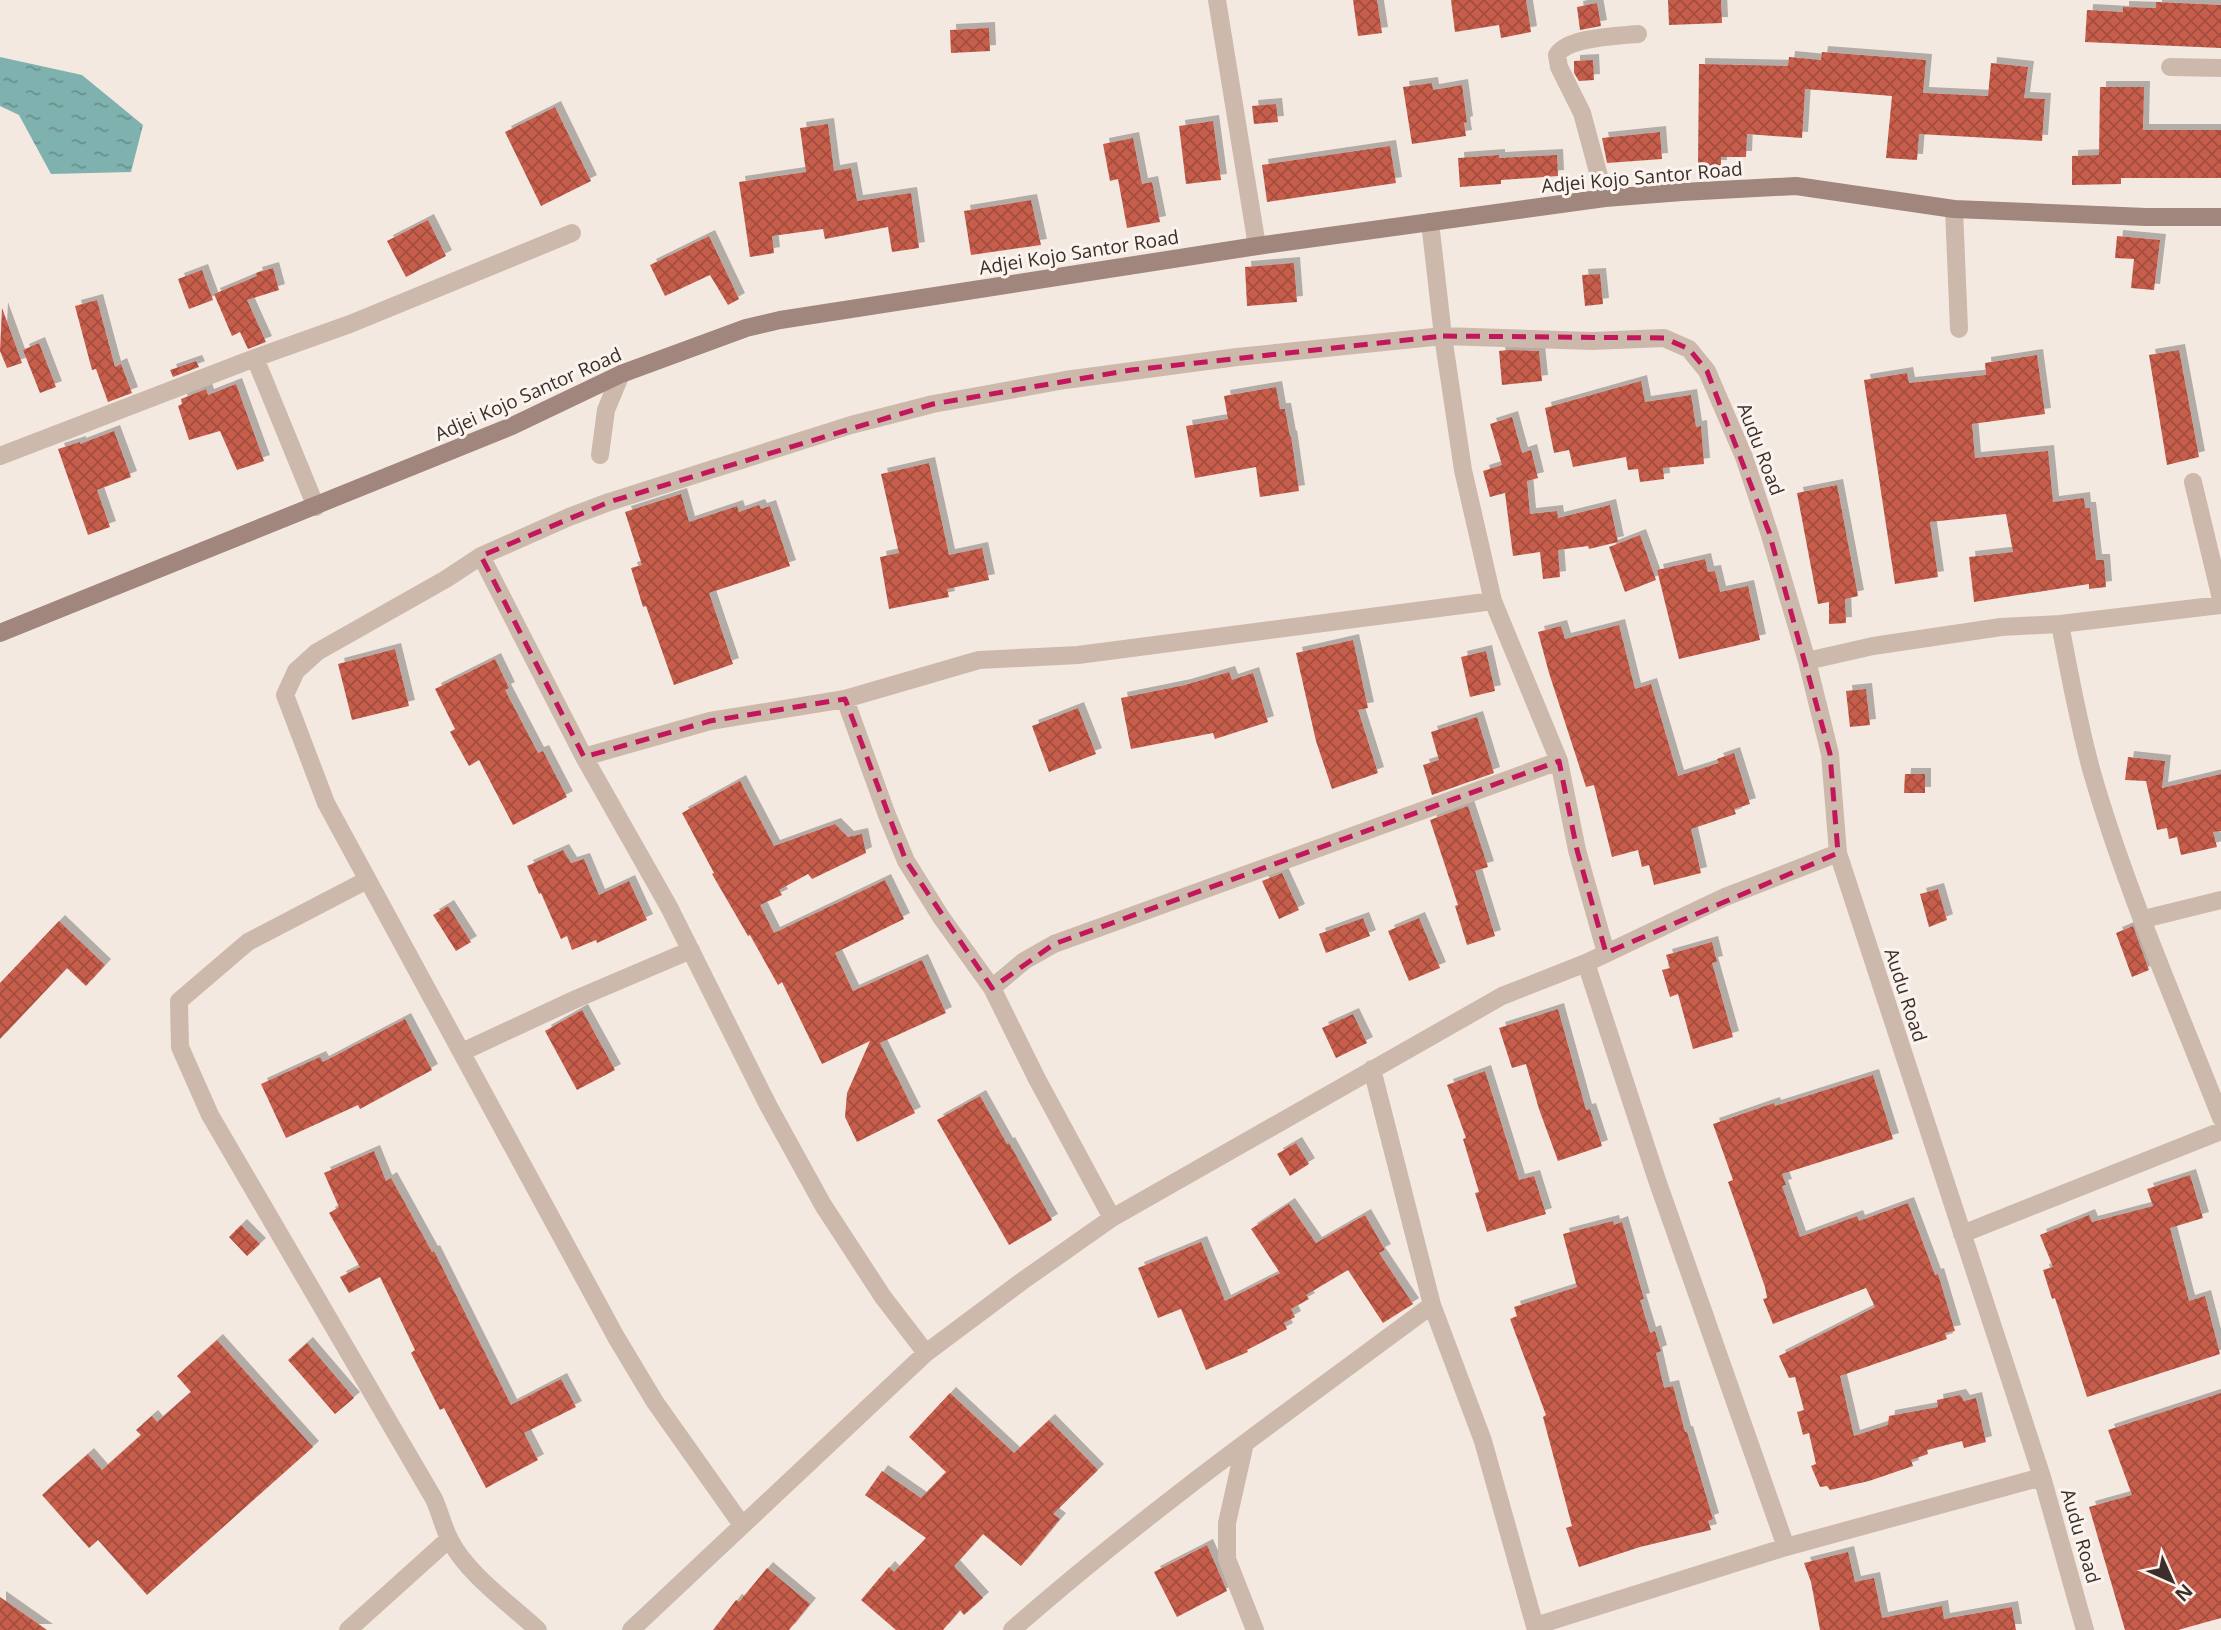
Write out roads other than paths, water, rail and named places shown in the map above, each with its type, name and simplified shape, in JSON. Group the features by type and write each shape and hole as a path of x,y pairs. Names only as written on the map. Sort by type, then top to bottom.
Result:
{"street":[{"path":"1217,0 1257,246"},
{"path":"1605,198 1582,113 1559,67 1557,55 1560,50 1576,42 1638,34"},
{"path":"2170,67 2221,68"},
{"name":"Adjei Kojo Santor Road","path":"0,633 512,426 621,374 746,328 780,320 1257,246 1605,198 1796,186 1954,209 2146,217 2221,217"},
{"path":"1954,209 1959,329"},
{"path":"1430,222 1443,336 1463,470 1493,601 1559,761 1577,850 1606,953"},
{"path":"0,456 350,324 572,233"},
{"path":"742,1525 655,1402 616,1337 326,803 285,695 296,671 317,652 481,556 609,502 851,425 933,404 1131,370 1443,336"},
{"name":"Audu Road","path":"1443,336 1592,341 1664,338 1689,349 1707,371 1744,457 1769,531 1807,661 1830,754 1838,853 2042,1476 2085,1630"},
{"path":"255,358 316,507"},
{"path":"600,455 606,410 621,374"},
{"path":"2193,482 2221,599"},
{"path":"481,556 584,757 669,907 768,1105 823,1205 883,1297 926,1353"},
{"path":"584,757 710,721 845,699 979,660 1078,655 1493,601"},
{"path":"1807,661 1873,646 2001,627 2060,624 2221,605"},
{"path":"2060,624 2077,715 2092,771 2144,919 2221,1118"},
{"path":"845,699 906,861 992,988 1037,1079 1112,1218"},
{"path":"992,988 1024,961 1054,944 1559,761"},
{"path":"631,1630 926,1353 1112,1218 1502,996 1587,962 1725,897 1838,853"},
{"path":"367,880 248,942 179,1002 180,1047 210,1115 435,1499 449,1539 462,1559 538,1630"},
{"path":"2144,919 2221,900"},
{"path":"462,1052 691,950"},
{"path":"1587,962 1657,1180 1786,1547"},
{"path":"1372,1069 1432,1305 1483,1441 1535,1628 1786,1547 2042,1476"},
{"path":"1962,1234 2221,1131"},
{"path":"1012,1630 1077,1573 1245,1443 1432,1305"},
{"path":"1245,1443 1227,1523 1227,1559 1255,1630"},
{"path":"348,1630 449,1539"}],"water":[{"path":"0,57 82,75 143,125 131,172 51,174 19,115 0,106"}]}
